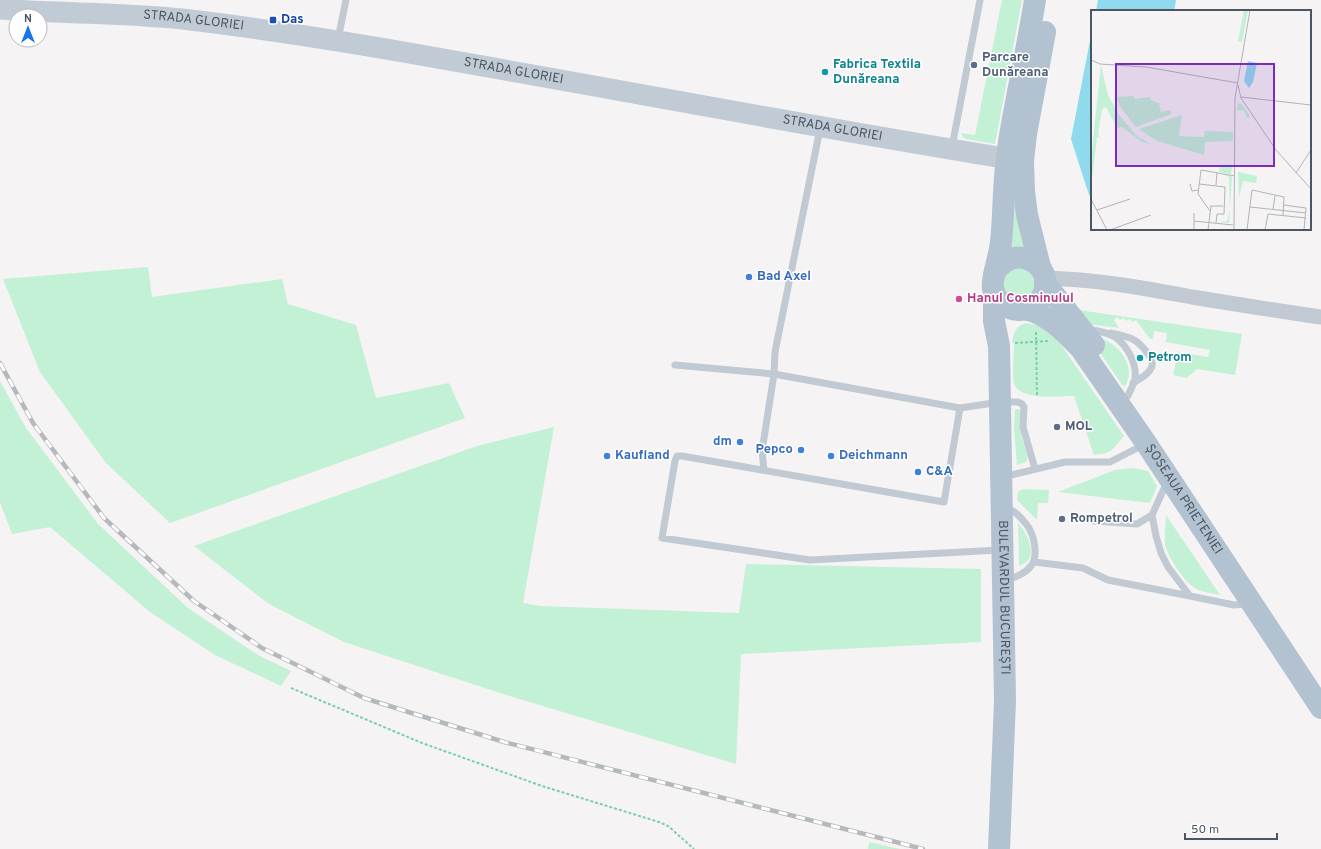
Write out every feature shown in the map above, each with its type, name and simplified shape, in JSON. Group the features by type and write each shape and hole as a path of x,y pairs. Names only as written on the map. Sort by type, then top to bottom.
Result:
{"main road":[{"path":"1036,0 1015,160 1024,191 1027,215 1043,276 1045,289 1040,300 1036,304 1023,310 1015,310 1004,306 999,302 994,282 1004,262 1016,258 1029,259 1043,276"},
{"path":"1015,160 1026,134 1051,0"},
{"name":"STRADA GLORIEI","path":"4,6 176,18 338,41 1015,160"},
{"name":"BULEVARDUL BUCUREȘTI","path":"999,849 1005,702 1000,402 1005,344 994,316 994,282 1015,160"},
{"name":"ȘOSEAUA PRIETENIEI","path":"1043,276 1168,478 1321,708"},
{"path":"1005,344 1008,328 1023,310"},
{"name":"ȘOSEAUA PRIETENIEI","path":"1023,310 1038,312 1048,318 1068,335 1081,338 1131,390 1321,687"}],"street":[{"path":"1043,276 1071,278 1149,289 1321,317"}],"lane":[{"path":"338,41 346,0"},
{"path":"952,149 980,0"},
{"path":"764,470 762,451 774,374 775,352 820,126"},
{"path":"1103,332 1115,337 1121,342 1129,354 1134,366 1135,377 1131,390"},
{"path":"1081,338 1103,332 1133,338 1142,345 1151,359 1152,366 1149,372 1131,390"},
{"path":"675,365 774,374 960,408 1000,402 1018,402 1024,407 1023,427 1035,469"},
{"path":"960,408 944,502 677,456 662,538 810,560 1003,550"},
{"path":"1001,477 1065,462 1110,462 1146,443"},
{"path":"1168,478 1152,515 1161,553 1168,567 1190,596"},
{"path":"1002,506 1017,514 1030,529 1035,544 1034,562 1030,567 1022,573 1003,582"},
{"path":"1094,521 1137,524 1152,515"},
{"path":"1034,562 1083,568 1108,580 1234,605 1251,604"}],"path":[{"path":"1036,331 1037,396"},
{"path":"1005,344 1053,341"},
{"path":"291,688 422,743 542,786 659,822 668,826 694,849"}],"green space":[{"path":"1002,0 1022,0 995,144 966,139 961,133 975,135"},
{"path":"1012,187 1026,247 1008,249"},
{"path":"1017,266 1032,272 1037,288 1025,301 1007,297 1002,281 1002,278 1006,273"},
{"path":"148,267 152,297 282,279 288,304 356,325 376,398 449,383 465,418 170,523 106,463 40,372 3,279"},
{"path":"1072,309 1242,334 1235,375 1197,369 1187,378 1173,375 1178,352 1208,357 1210,350 1166,342 1167,333 1154,331 1153,339 1150,339 1136,320 1132,322 1130,319 1126,321 1124,318 1120,320 1117,317 1114,320 1119,328 1088,324"},
{"path":"1026,323 1046,327 1053,333 1124,436 1109,452 1094,455 1074,396 1050,397 1031,395 1023,393 1017,389 1013,379 1014,343 1012,343 1012,339 1017,328"},
{"path":"1098,338 1112,344 1124,356 1129,371 1125,386 1122,385 1093,342"},
{"path":"0,381 26,428 98,524 188,608 258,655 291,671 281,686 215,655 150,612 50,527 12,534 0,502"},
{"path":"1017,409 1021,411 1021,434 1027,459 1026,462 1017,465 1014,427 1015,410"},
{"path":"554,427 523,603 540,606 739,613 746,564 981,569 981,642 741,654 736,764 503,694 344,642 269,604 194,546 477,446"},
{"path":"1133,468 1148,471 1157,486 1150,503 1058,492 1115,470"},
{"path":"1023,489 1049,490 1048,503 1038,503 1037,520 1017,500 1018,492"},
{"path":"1166,515 1220,595 1197,589 1187,582 1175,566 1168,553 1165,543"},
{"path":"1018,523 1029,540 1031,552 1030,558 1019,566"},
{"path":"869,842 900,849 868,849"}],"water":[{"path":"1098,0 1176,0 1174,10 1096,10"},
{"path":"1091,35 1091,196 1089,195 1071,139"}],"railway":[{"path":"0,363 33,423 104,518 194,601 262,648 364,698 504,742 923,849"}],"place":[{"name":"Das","path":"273,20"},
{"name":"Parcare Dunăreana","path":"974,65"},
{"name":"Fabrica Textila Dunăreana","path":"825,72"},
{"name":"Bad Axel","path":"749,277"},
{"name":"Hanul Cosminulul","path":"959,299"},
{"name":"Petrom","path":"1140,358"},
{"name":"MOL","path":"1057,427"},
{"name":"dm","path":"740,442"},
{"name":"Pepco","path":"801,450"},
{"name":"Kaufland","path":"607,456"},
{"name":"Deichmann","path":"831,456"},
{"name":"C&A","path":"918,472"},
{"name":"Rompetrol","path":"1062,519"}]}
